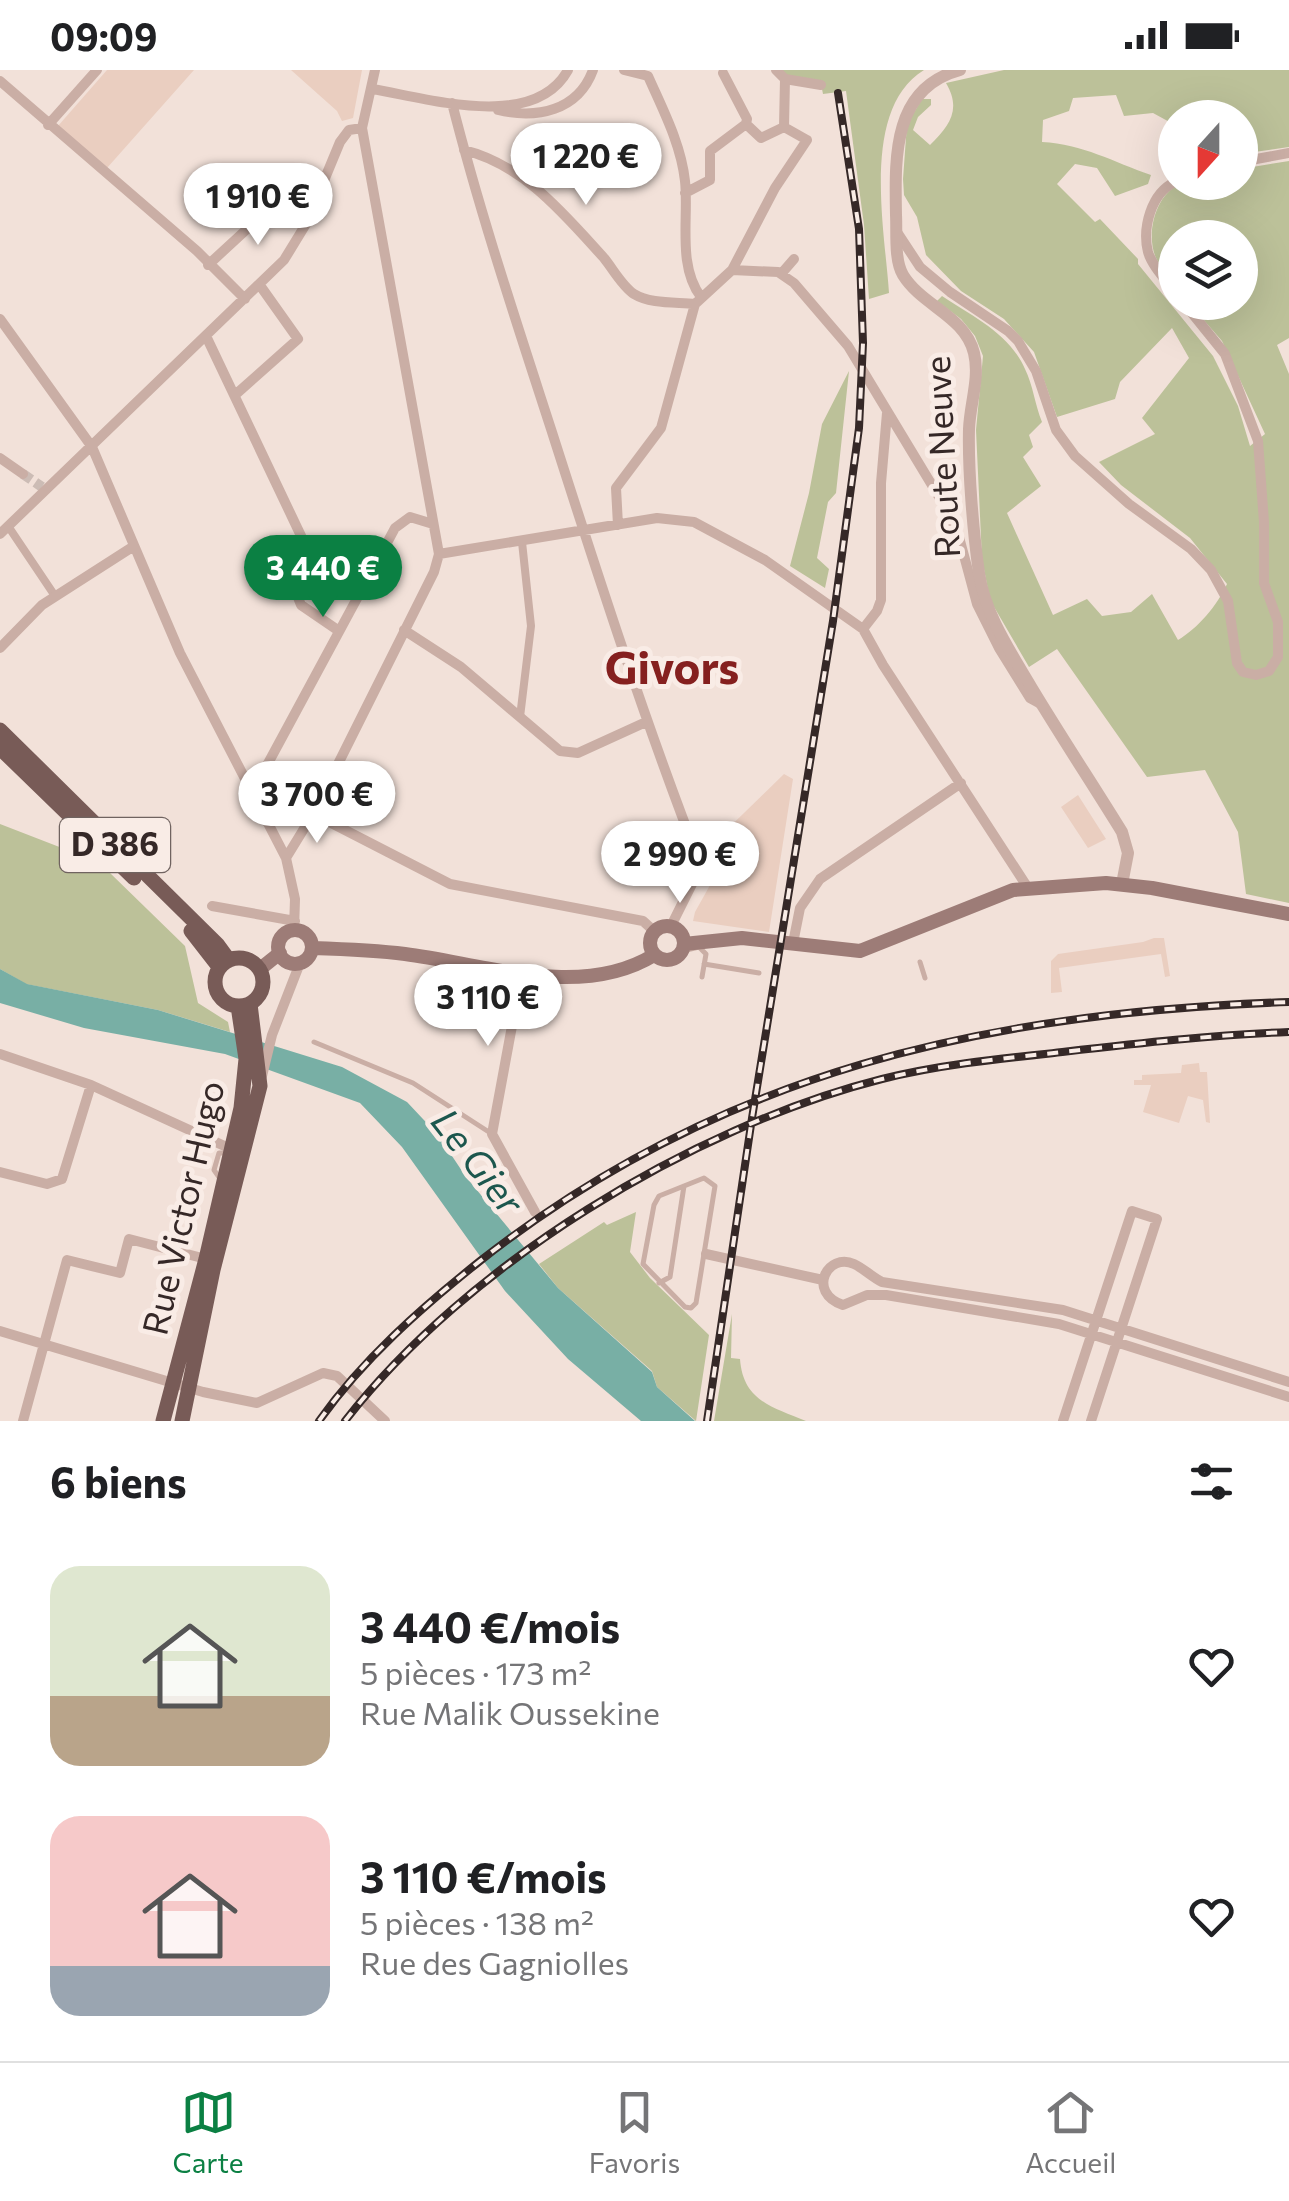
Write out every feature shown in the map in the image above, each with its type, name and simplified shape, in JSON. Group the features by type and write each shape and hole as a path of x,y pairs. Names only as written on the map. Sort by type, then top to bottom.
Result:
{"main road":[{"name":"D 386","path":"0,730 224,963"},
{"name":"D 386","path":"0,748 224,963"},
{"path":"683,947 681,933 671,926 654,930 649,944 654,955 667,960 683,947 742,938 860,951 1013,890 1028,888 1122,884 1289,914"},
{"path":"260,969 280,954 283,936 295,926 307,935 312,948 308,958 300,963 288,962 280,954"},
{"path":"312,948 406,954 522,972 590,976 628,968 654,955"},
{"path":"246,958 260,969 262,989 244,1005 223,1001 214,980 224,963 246,958"},
{"name":"Rue Victor Hugo","path":"182,1421 182,1385 206,1260 224,1183 260,1086 244,1005"},
{"name":"Rue Victor Hugo","path":"164,1421 182,1385 213,1270 246,1077 248,1030"}],"street":[{"path":"48,125 98,70"},
{"path":"286,858 313,814 434,572 439,554 362,128 375,70"},
{"path":"492,108 536,99 568,70"},
{"path":"372,89 522,113 562,108 583,89 593,70"},
{"path":"624,70 648,76 674,134 685,192 683,235 698,301"},
{"path":"776,70 785,79 821,85"},
{"name":"Route Neuve","path":"960,70 936,78 920,91 903,119 898,150 897,231 903,275 972,344 977,369 969,432 980,581 992,616 1042,705 1122,832 1128,853 1122,884"},
{"path":"685,192 710,180 710,151 748,119 723,73"},
{"path":"784,128 785,79"},
{"path":"0,81 197,251 244,299"},
{"path":"452,103 468,171 583,532 646,722 701,866 671,926"},
{"path":"746,124 761,138 784,128"},
{"path":"55,596 4,530 284,260 306,224 340,142 348,130 362,128"},
{"path":"618,526 616,488 661,428 698,301 732,270 807,140 784,128"},
{"path":"464,150 485,155 526,179 563,212 630,292 647,299 698,301"},
{"path":"1258,159 1289,153"},
{"path":"1158,199 1145,228 1148,256 1158,269"},
{"path":"208,265 273,205 306,224"},
{"path":"897,231 920,266 1018,341 1036,371 1056,430 1075,456 1128,504 1191,549 1211,570 1228,601 1237,663 1243,672 1256,675 1268,671 1278,657 1278,622 1264,584 1258,441 1225,354 1198,320"},
{"path":"781,274 794,259"},
{"path":"732,270 781,274 794,283 848,346 947,510 977,604 999,648 1030,698 1042,705"},
{"path":"235,396 298,338 259,284"},
{"path":"0,319 92,448 180,653 286,858 295,899 295,926 212,906"},
{"path":"206,336 312,559 295,590 301,605 339,631"},
{"path":"863,629 878,611 882,580 881,483 887,412"},
{"path":"0,458 23,474"},
{"path":"252,794 395,528 410,517 433,524"},
{"path":"439,554 657,518 694,522 765,560 863,629 1028,888"},
{"path":"520,717 531,626 522,542"},
{"path":"0,648 55,596 134,546"},
{"path":"404,630 461,667 560,751 572,754 646,722"},
{"path":"793,944 800,908 820,878 961,783"},
{"path":"252,794 271,792 450,884 644,921 654,930"},
{"name":"Rue Victor Hugo","path":"260,1086 272,1035 300,963"},
{"path":"522,972 492,1134 535,1212"},
{"path":"0,1054 91,1085 235,1152"},
{"path":"0,1172 47,1184 62,1180 91,1085"},
{"path":"1062,1421 1132,1210 1157,1218 1091,1421"},
{"path":"23,1421 67,1260 120,1273 129,1240 206,1260"},
{"path":"706,1254 823,1280"},
{"path":"1289,1382 1096,1318 1039,1305 882,1282 864,1273 857,1264 835,1264 823,1280 824,1292 832,1301 842,1304 867,1295 886,1296 1036,1318 1118,1340 1289,1398"},
{"path":"0,1331 256,1403 323,1373 337,1376 385,1421"}],"lane":[{"path":"683,947 699,948 706,954 702,977"},
{"path":"920,962 924,978"},
{"path":"704,964 759,972"},
{"path":"314,1042 413,1083 492,1134"},
{"path":"704,1178 715,1186 706,1254 692,1308 685,1307 643,1264 654,1204 659,1196 704,1178"},
{"path":"660,1283 670,1277 684,1186"},
{"path":"1036,1318 1039,1305"}],"green space":[{"path":"779,70 924,70 904,88 891,112 884,141 881,205 889,293 869,299 864,225 846,91 823,94 822,89 785,77"},
{"path":"1004,70 1289,70 1289,147 1258,151 1258,100 1158,100 1158,116 1124,116 1116,95 1073,98 1069,111 1043,120 1042,142 1084,150 1151,175 1148,184 1115,196 1097,168 1075,164 1057,184 1095,222 1100,219 1138,259 1158,289 1158,320 1184,320 1213,356 1238,406 1250,446 1265,434 1222,341 1204,320 1258,320 1258,220 1158,220 1158,261 1153,248 1153,226 1162,200 1258,200 1258,166 1289,161 1289,338 1277,345 1289,374 1289,903 1246,894 1238,832 1205,770 1147,777 1057,649 1029,667 990,600 982,559 976,430 983,356 975,336 961,319 937,301 942,296 1000,336 1018,357 1030,382 1042,422 1029,435 1033,447 1023,457 1041,486 1007,513 1053,615 1087,599 1102,616 1131,612 1152,594 1178,640 1206,616 1227,584 1190,538 1121,485 1099,462 1155,434 1142,418 1189,358 1172,328 1120,382 1115,399 1057,417 1034,352 1004,319 961,291 926,255 917,217 904,195 907,124 922,99 931,99 931,105 918,117 913,130 930,145 951,117 953,101 946,83"},
{"path":"849,371 836,493 828,502 817,558 829,569 825,588 790,566 822,424"},
{"path":"0,824 62,848 72,836 185,946 198,1003 228,1022 230,1032 158,1010 26,984 0,969"},
{"path":"636,1212 630,1252 650,1278 709,1335 696,1421 657,1387 652,1371 558,1288 539,1264 604,1222 607,1225"},
{"path":"732,1314 731,1358 740,1359 742,1373 753,1393 806,1421 714,1421"}],"shaded area":[{"path":"107,70 194,70 107,168 58,126"},
{"path":"291,70 362,70 353,118 342,121 337,111"},
{"path":"784,774 793,779 769,932 693,921 714,878 707,849"},
{"path":"1078,795 1106,839 1088,848 1061,807"},
{"path":"1164,938 1170,976 1165,977 1161,954 1059,968 1062,992 1051,993 1051,961 1058,954"},
{"path":"1199,1063 1200,1072 1207,1072 1210,1123 1206,1122 1203,1100 1188,1096 1179,1123 1143,1112 1151,1085 1134,1085 1134,1080 1142,1080 1142,1075 1181,1073 1182,1065"}],"water":[{"path":"0,969 27,984 158,1010 342,1067 407,1102 438,1135 466,1177 558,1288 652,1372 657,1387 695,1421 641,1421 568,1359 505,1291 402,1147 360,1103 225,1054 84,1028 0,1003"}],"tunnel":[{"path":"23,474 42,487"}],"railway":[{"path":"707,1421 833,621 859,428 863,343 859,229 838,93"},
{"path":"319,1421 354,1376 394,1335 480,1261 572,1196 666,1142 763,1098 862,1064 964,1038 1070,1020 1178,1008 1289,1002"},
{"path":"345,1421 395,1363 453,1308 518,1257 660,1167 735,1131 809,1101 924,1070 1142,1043 1289,1032"}],"district":[{"name":"Givors","path":"672,668"}],"water label":[{"name":"Le Gier","path":"477,1162"}]}
